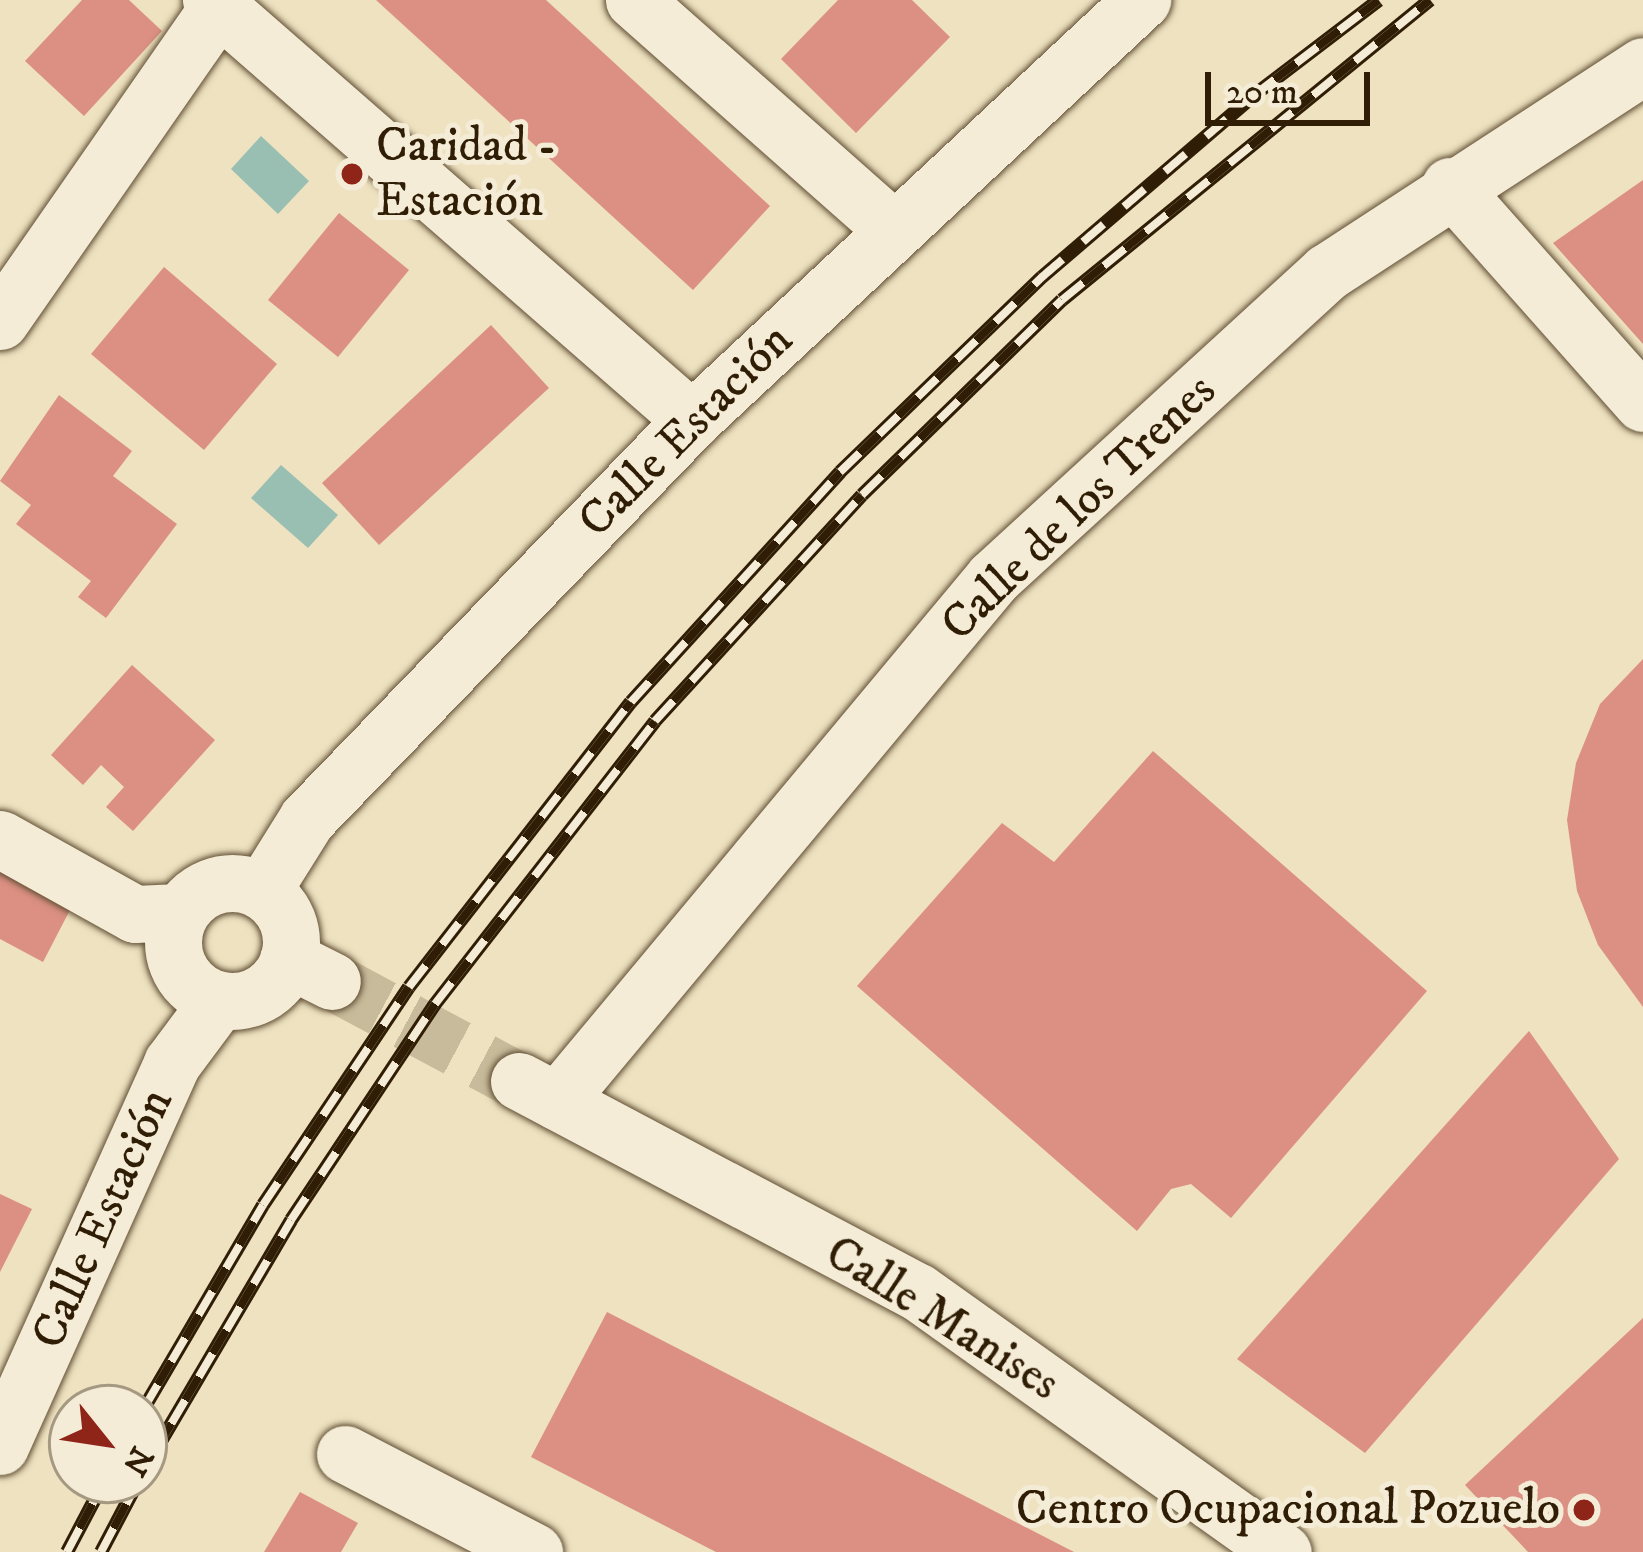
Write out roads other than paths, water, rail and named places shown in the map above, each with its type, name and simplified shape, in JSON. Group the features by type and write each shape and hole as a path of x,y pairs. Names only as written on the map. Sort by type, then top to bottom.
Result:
{"street":[{"path":"634,0 895,230"},
{"name":"Calle Estación","path":"262,891 307,819 692,420 1142,0"},
{"path":"0,321 217,2 692,420"},
{"name":"Calle de los Trenes","path":"538,1091 993,578 1328,272 1450,185 1643,66"},
{"path":"1450,185 1643,403"},
{"path":"0,839 102,900 157,917 180,912"},
{"path":"225,883 262,891 287,920 310,970 269,988 219,1000 178,966 172,948 180,912 192,897 225,883"},
{"name":"Calle Estación","path":"0,1446 172,1063 219,1000"},
{"name":"Calle Manises","path":"538,1091 918,1292 1283,1552"},
{"path":"345,1454 534,1552"}],"water":[{"path":"261,136 309,181 278,214 231,169"},
{"path":"281,465 338,515 308,548 251,498"}],"tunnel":[{"path":"332,981 519,1081"}],"railway":[{"path":"158,1384 263,1205 409,987 631,702 840,472 1042,277 1253,96 1379,0"},
{"path":"168,1429 291,1220 435,1004 655,721 862,495 1062,300 1430,0"},
{"path":"67,1552 92,1504"},
{"path":"101,1552 126,1504"}],"place":[{"name":"Caridad - Estación","path":"352,174"},
{"name":"Centro Ocupacional Pozuelo","path":"1584,1510"}]}
